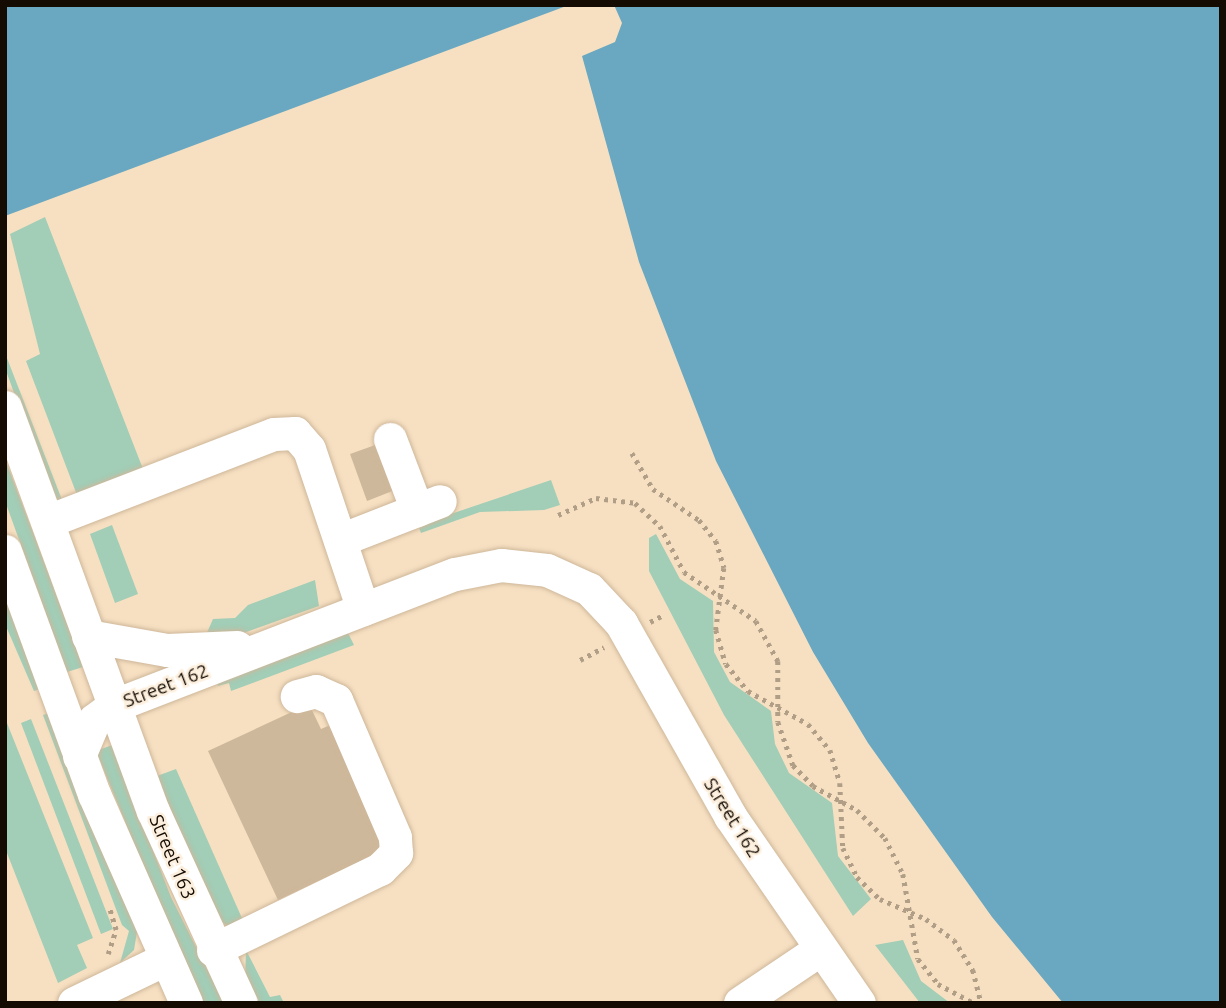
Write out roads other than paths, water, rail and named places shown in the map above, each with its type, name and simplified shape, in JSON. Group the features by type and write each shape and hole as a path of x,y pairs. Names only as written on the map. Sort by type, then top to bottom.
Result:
{"street":[{"name":"Street 163","path":"5,407 88,636 212,950 240,1003"},
{"path":"48,521 288,432 306,443 363,609"},
{"path":"340,540 428,505 390,439"},
{"path":"5,551 79,756 164,959 186,1003"},
{"name":"Street 162","path":"79,756 86,731 116,705 455,574 501,565 547,570 589,589 715,792 819,950 859,1003"},
{"name":"Street 162","path":"88,636 167,650 277,642"},
{"path":"212,950 380,869 396,853 395,837 336,700 316,691 297,696"},
{"path":"740,1003 819,950"},
{"path":"74,1003 164,959"}],"water":[{"path":"5,5 569,5 5,216"},
{"path":"614,5 1221,5 1221,1003 1063,1003 992,917 868,743 813,652 716,461 639,262 582,56 615,42 622,23"}]}
